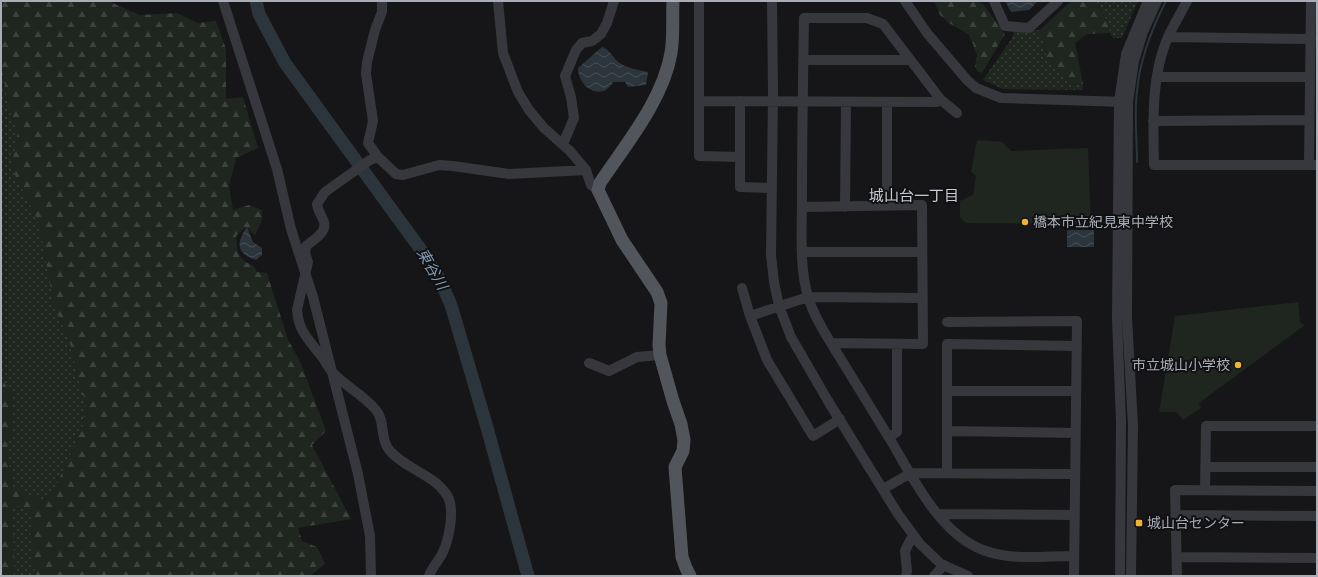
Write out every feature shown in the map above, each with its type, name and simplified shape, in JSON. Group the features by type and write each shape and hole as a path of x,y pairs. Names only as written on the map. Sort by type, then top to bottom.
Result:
{"main road":[{"path":"673,1 671,52 665,77 647,112 600,183 598,190 622,240 657,292 661,303 660,355 681,424 684,440 683,451 675,467 682,557 690,576"}],"street":[{"path":"223,1 277,170 291,229 313,297 358,474 370,536 371,576"},
{"path":"382,1 382,12 375,30 367,62 366,74 373,121 368,143 374,158 396,174 403,175 439,165 509,174 586,170"},
{"path":"498,1 503,53 518,92 529,110 544,128 563,144 586,170 591,185 598,190"},
{"path":"563,144 574,118 571,97 565,76 576,50 582,43 592,40 600,34 607,23 614,1"},
{"path":"699,1 699,156 740,157"},
{"path":"772,1 773,101 771,255 774,282 779,306 791,337 828,401 913,535 920,544 944,565 968,576"},
{"path":"905,1 927,33 966,80 976,88 1001,98 1124,102"},
{"path":"994,1 1005,26 1030,28 1058,1"},
{"path":"1120,576 1121,422 1116,318 1126,54 1148,1"},
{"path":"1131,576 1133,426 1127,317 1124,102 1134,61 1157,1"},
{"path":"1188,1 1168,37 1154,92 1154,165 1313,165 1309,120 1311,1 1317,4"},
{"path":"957,113 941,100 883,24 867,18 804,18 802,102 802,252 808,297 820,325 911,473 938,514 958,536 983,550 1010,557 1073,556"},
{"path":"1168,37 1310,39"},
{"path":"803,60 909,60"},
{"path":"1158,77 1310,77"},
{"path":"699,101 937,102"},
{"path":"740,101 740,187 772,188"},
{"path":"845,207 846,102"},
{"path":"886,102 887,206"},
{"path":"1154,121 1309,120"},
{"path":"374,158 325,192 317,204 324,224 323,232 306,246 305,253 308,262 297,310 297,318 301,329 308,340 319,352 332,372 375,410 381,418 385,444 389,450 398,460 437,484 449,498 451,512 449,536 442,553 429,576"},
{"path":"802,207 922,205 922,344 831,343"},
{"path":"802,252 922,252"},
{"path":"742,288 750,316 767,360 813,436 840,419"},
{"path":"750,316 808,297 922,298"},
{"path":"947,322 1077,321 1073,556 1074,576"},
{"path":"889,437 897,432 897,344"},
{"path":"947,473 947,344 1076,346"},
{"path":"588,363 609,371 637,357 660,355"},
{"path":"947,391 1076,391"},
{"path":"1205,490 1206,426 1317,426"},
{"path":"947,432 1075,432"},
{"path":"1206,467 1317,467"},
{"path":"883,489 911,473 1074,474"},
{"path":"1177,576 1175,490 1317,490"},
{"path":"938,514 1074,515"},
{"path":"1176,515 1317,516"},
{"path":"906,576 905,551 913,535"},
{"path":"1177,557 1317,558"},
{"path":"934,576 944,565"}],"green space":[{"path":"1,1 142,427 85,576 1,576"},
{"path":"1,1 108,1 140,15 177,13 198,23 216,21 226,49 226,99 243,97 258,148 236,158 229,186 233,210 249,205 262,210 262,220 255,235 246,227 236,236 239,254 243,260 254,267 257,272 267,273 288,340 300,361 326,431 312,445 351,519 298,528 302,541 317,547 325,564 310,576 35,576 30,534 32,515 11,502 14,544 14,576 1,576 1,377 12,396 12,432 7,448 13,486 34,497 48,499 53,493 83,425 86,404 76,372 72,349 54,305 40,229 35,215 16,178 12,163 18,132 8,108 1,57"},
{"path":"934,1 975,1 983,4 1005,34 982,73 977,71 975,66 977,55 968,34 949,23 940,15"},
{"path":"1071,1 1094,1 1108,22 1110,33 1087,34 1075,43 1083,84 1074,85 1069,83 1047,57 1040,30"},
{"path":"1094,1 1138,1 1122,38 1113,38 1110,33 1108,22"},
{"path":"1040,30 1047,57 1069,83 1074,85 1083,84 1082,90 1003,89 983,80 1012,38 1014,31"},
{"path":"977,140 1002,142 1011,151 1088,148 1091,224 966,223 960,217 960,201 973,195 976,176 971,172"},
{"path":"1298,302 1300,322 1305,325 1199,403 1201,408 1183,420 1176,412 1159,412 1175,316"}],"water":[{"path":"1005,1 1038,1 1029,10 1011,12"},
{"path":"602,47 609,51 621,64 648,72 646,85 628,87 625,82 613,82 608,88 597,92 586,86 579,75 578,68"},
{"path":"247,227 253,242 262,248 262,255 256,260 241,251 241,238"},
{"path":"1067,230 1094,230 1094,247 1067,247"}],"waterway":[{"name":"東谷川","path":"256,1 259,14 285,63 424,254 440,280 451,305 528,576"},
{"path":"1137,162 1136,100 1138,79 1147,45 1166,1"}],"place":[{"name":"橋本市立紀見東中学校","path":"1025,222"},
{"name":"市立城山小学校","path":"1238,365"},
{"name":"城山台センター","path":"1139,523"}],"district":[{"name":"城山台一丁目","path":"914,196"}]}
